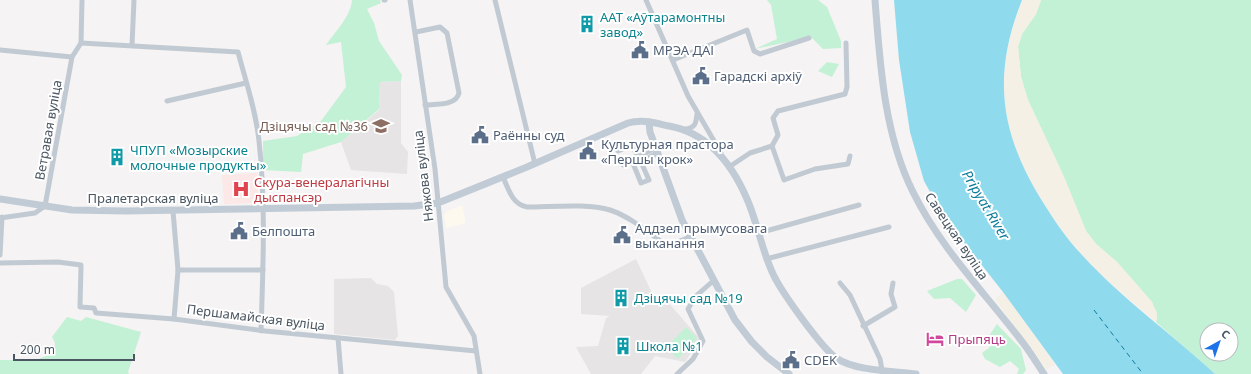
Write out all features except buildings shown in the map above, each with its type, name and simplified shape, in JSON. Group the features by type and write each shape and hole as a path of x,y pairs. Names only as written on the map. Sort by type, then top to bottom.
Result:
{"main road":[{"name":"Савецкая вуліца","path":"875,0 882,80 894,139 902,166 913,192 930,223 951,253 1021,339 1044,374"},
{"name":"Пралетарская вуліца","path":"0,199 72,210 173,211 414,206 438,203 535,164 628,123 636,121 649,122 686,129 703,140 727,164 747,198 766,259 780,287 827,349 836,358 858,366 916,374"},
{"path":"649,122 650,132 656,151 690,237 713,281 735,320 752,342 767,358 789,374"}],"street":[{"name":"Ветравая вуліца","path":"45,206 72,57 81,42 82,0"},
{"path":"132,45 134,0"},
{"name":"Няжова вуліца","path":"410,0 416,32 438,203 446,287 474,336 480,374"},
{"path":"495,0 535,164"},
{"path":"646,0 688,96 727,164 750,153 772,146 778,135 773,118 778,111 845,94 847,87 846,43"},
{"path":"416,32 440,27 447,33 460,93 454,102 425,105"},
{"path":"673,60 747,30 754,51 760,54 809,38"},
{"path":"81,42 238,52 259,141 264,209 261,330"},
{"path":"0,50 72,57"},
{"path":"167,101 246,83"},
{"path":"686,129 692,128 696,125 697,114"},
{"path":"618,151 632,144 649,180 641,183 632,161"},
{"path":"772,146 784,180 815,169 848,164 850,156"},
{"path":"623,165 656,151"},
{"path":"503,177 514,200 519,205 527,207 590,207 610,210 643,228 667,246 690,237"},
{"path":"758,233 859,205"},
{"path":"0,255 1,218 35,213 45,206"},
{"path":"173,211 178,270 174,319"},
{"path":"766,259 889,227"},
{"name":"Першамайская вуліца","path":"0,263 58,262 80,265 80,307 94,308 96,313 174,319 261,330 476,351"},
{"path":"178,270 263,270"},
{"path":"677,374 692,359 703,341 688,309 696,296 713,281"},
{"path":"840,283 850,295 863,326 880,359 882,370"},
{"path":"863,326 895,307 891,294 893,283"},
{"path":"338,338 341,374"}],"shaded area":[{"name":"Дзіцячы сад №36","path":"401,81 401,143 408,152 407,174 351,170 341,142 379,110 380,82"},
{"name":"Скура-венералагічны дыспансэр","path":"257,173 259,203 224,204 222,175"},
{"path":"462,205 466,223 446,228 444,215 448,211"},
{"path":"636,259 656,302 667,301 700,339 685,362 655,356 641,374 591,374 576,347 598,346 606,318 610,316 581,314 581,288"},
{"path":"371,278 377,284 388,286 394,292 398,336 395,340 334,334 334,279"}],"green space":[{"path":"352,0 380,0 381,3 367,9 374,23 379,41 402,75 401,81 380,82 379,109 341,142 303,154 301,172 263,170 263,141 297,136 321,121 346,87 341,42 326,45 346,18"},
{"path":"767,0 818,0 827,7 841,41 841,48 823,49 811,37 755,49 777,39 771,5"},
{"path":"1041,0 1251,0 1251,374 1215,374 1201,362 1239,362 1239,322 1199,322 1199,360 1156,322 1157,318 1152,302 1117,262 1096,244 1086,231 1064,177 1028,100 1021,77 1018,47 1022,34 1036,14"},
{"path":"827,62 839,64 832,77 818,71"},
{"path":"957,279 962,279 976,295 966,312 950,298 934,299 927,291"},
{"path":"67,317 81,321 86,317 141,332 128,372 129,374 0,374 0,360 36,360 54,353 55,343 52,337"},
{"path":"997,324 1021,349 1026,370 1023,374 1017,374 1019,369 1010,361 1000,367 985,359 982,353 990,347 986,340"},
{"path":"686,327 697,338 678,359 666,348"}],"sand":[{"path":"1022,0 1041,0 1036,14 1022,34 1018,47 1021,77 1028,100 1064,177 1086,231 1096,244 1117,262 1152,302 1157,313 1156,322 1099,273 1070,241 1039,196 1025,171 1015,147 1008,123 1004,77 1007,53 1013,27"},
{"path":"1003,292 1055,364 1047,370 995,299"}],"water":[{"name":"Pripyat River","path":"894,0 1022,0 1007,52 1004,76 1008,124 1015,147 1026,171 1039,196 1054,219 1082,255 1114,287 1199,359 1199,362 1202,362 1215,374 1063,374 1003,292 944,217 924,181 910,132 899,60"}],"ferry route":[{"path":"1094,310 1143,374"}],"place":[{"name":"ААТ «Аўтарамонтны завод»","path":"587,24"},
{"name":"МРЭА ДАІ","path":"640,50"},
{"name":"Гарадскі архіў","path":"701,76"},
{"name":"Дзіцячы сад №36","path":"381,126"},
{"name":"Раённы суд","path":"480,135"},
{"name":"Культурная прастора «Першы крок»","path":"588,151"},
{"name":"ЧПУП «Мозырские молочные продукты»","path":"117,157"},
{"name":"Скура-венералагічны дыспансэр","path":"241,189"},
{"name":"Белпошта","path":"239,231"},
{"name":"Аддзел прымусовага выканання","path":"622,235"},
{"name":"Дзіцячы сад №19","path":"621,298"},
{"name":"Прыпяць","path":"935,339"},
{"name":"Школа №1","path":"623,346"},
{"name":"CDEK","path":"791,360"}]}
